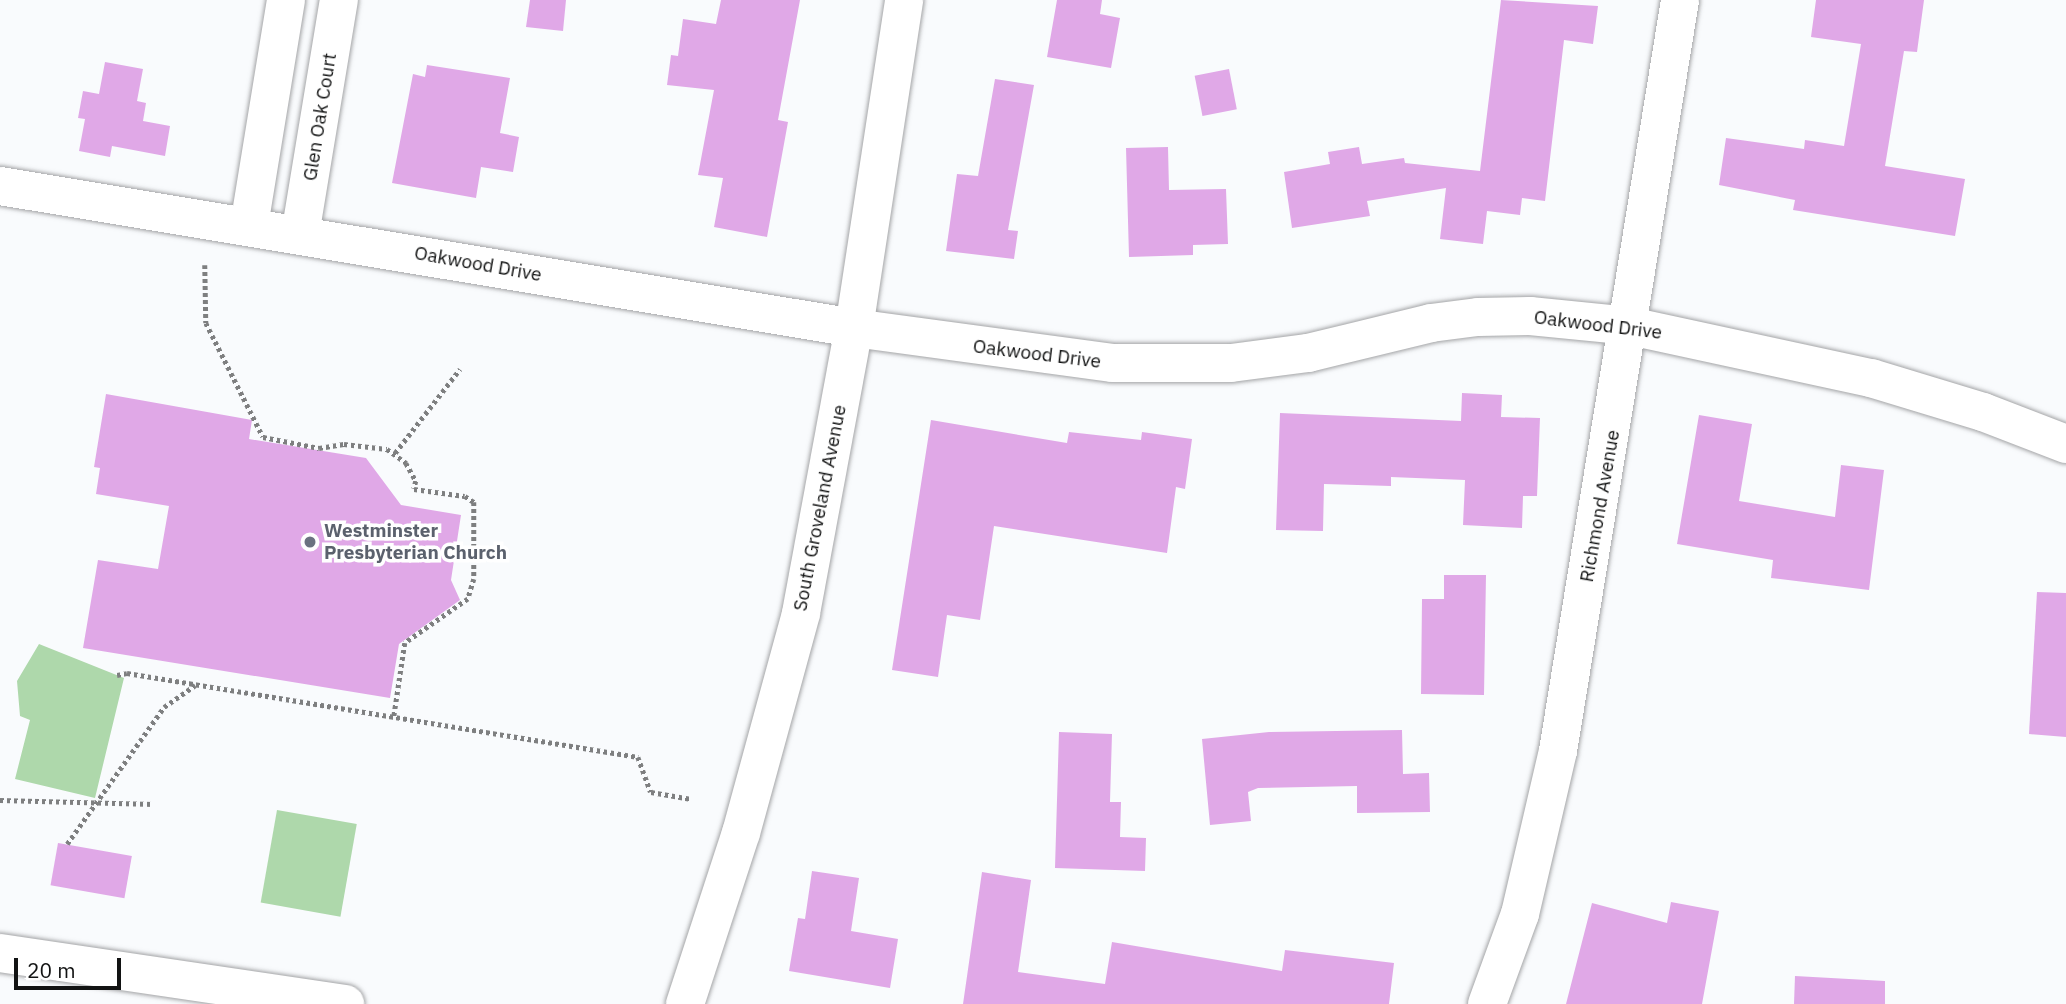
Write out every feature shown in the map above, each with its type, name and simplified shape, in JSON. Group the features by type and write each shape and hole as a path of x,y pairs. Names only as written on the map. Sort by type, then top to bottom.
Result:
{"street":[{"path":"249,226 286,0"},
{"name":"Glen Oak Court","path":"300,234 339,0"},
{"name":"South Groveland Avenue","path":"685,1004 741,833 800,613 854,328 904,0"},
{"name":"Richmond Avenue","path":"1487,1004 1520,914 1558,751 1630,326 1681,0"},
{"name":"Oakwood Drive","path":"0,186 1007,352 1139,363 1231,363 1308,353 1431,323 1478,317 1530,316 1630,326 1871,378 1983,412 2066,444"},
{"path":"0,953 345,1004"}],"path":[{"path":"205,265 206,323 263,437 319,449 344,444 395,453 416,481 414,489 465,496 474,502 474,579 468,599 405,643 394,717"},
{"path":"395,453 460,369"},
{"path":"117,676 127,673 638,757 651,792 691,799"},
{"path":"67,844 164,707 196,684"},
{"path":"0,800 154,804"}],"green space":[{"path":"39,644 124,678 95,798 15,779 30,720 20,716 17,681"},
{"path":"277,810 357,824 340,917 261,903"}],"building":[{"path":"530,0 566,0 563,31 526,27"},
{"path":"721,0 800,0 778,120 788,122 767,237 714,227 723,178 698,175 714,90 667,85 671,55 678,56 683,19 716,24"},
{"path":"1057,0 1102,0 1100,14 1120,18 1111,68 1047,57"},
{"path":"1501,0 1598,6 1593,44 1564,40 1545,201 1522,198 1520,215 1487,211 1483,244 1440,239 1446,188 1367,201 1370,216 1292,228 1284,172 1330,164 1328,152 1359,147 1362,164 1404,158 1405,163 1480,171"},
{"path":"1816,0 1924,0 1917,52 1904,51 1885,166 1965,179 1955,236 1793,210 1795,200 1719,185 1726,138 1804,149 1805,140 1844,146 1861,44 1811,37"},
{"path":"105,62 143,69 137,101 146,103 143,121 170,126 165,156 112,146 110,157 79,151 85,119 78,118 83,91 99,94"},
{"path":"427,65 510,78 500,133 519,137 513,172 481,167 476,198 392,183 413,74 425,77"},
{"path":"1229,69 1237,109 1202,116 1195,76"},
{"path":"995,79 1034,85 1008,230 1018,231 1014,259 946,251 957,174 978,176"},
{"path":"1168,147 1169,190 1226,189 1228,244 1193,245 1193,255 1129,257 1126,148"},
{"path":"1462,393 1502,395 1501,417 1540,418 1537,496 1523,496 1522,528 1463,525 1465,480 1391,477 1391,486 1324,484 1323,531 1276,530 1280,413 1461,421"},
{"name":"Westminster Presbyterian Church","path":"106,394 252,420 249,439 366,458 401,505 461,515 451,580 460,600 399,644 390,698 83,648 98,560 158,569 169,506 96,494 100,468 94,467"},
{"path":"1699,415 1752,424 1739,501 1835,517 1841,465 1884,470 1869,590 1771,578 1773,560 1677,544"},
{"path":"931,420 1067,443 1069,432 1141,440 1142,432 1192,439 1185,489 1176,487 1167,553 994,526 980,620 947,615 938,677 892,670"},
{"path":"1444,575 1486,575 1484,695 1421,694 1422,599 1444,599"},
{"path":"2037,592 2066,593 2066,737 2029,734"},
{"path":"1402,730 1403,774 1429,773 1430,812 1357,813 1357,786 1258,788 1248,792 1251,821 1210,825 1202,739 1269,732"},
{"path":"1059,732 1112,734 1110,802 1121,802 1120,837 1146,838 1145,871 1055,868"},
{"path":"58,843 132,856 124,898 51,885"},
{"path":"812,871 859,878 851,931 898,939 890,988 789,971 798,918 805,919"},
{"path":"982,872 1031,880 1018,972 1105,984 1112,942 1282,971 1285,950 1394,963 1389,1004 963,1004"},
{"path":"1671,902 1719,911 1702,1004 1566,1004 1592,903 1667,923"},
{"path":"1795,976 1885,981 1885,1004 1794,1004"}],"place":[{"name":"Westminster Presbyterian Church","path":"310,542"}]}
